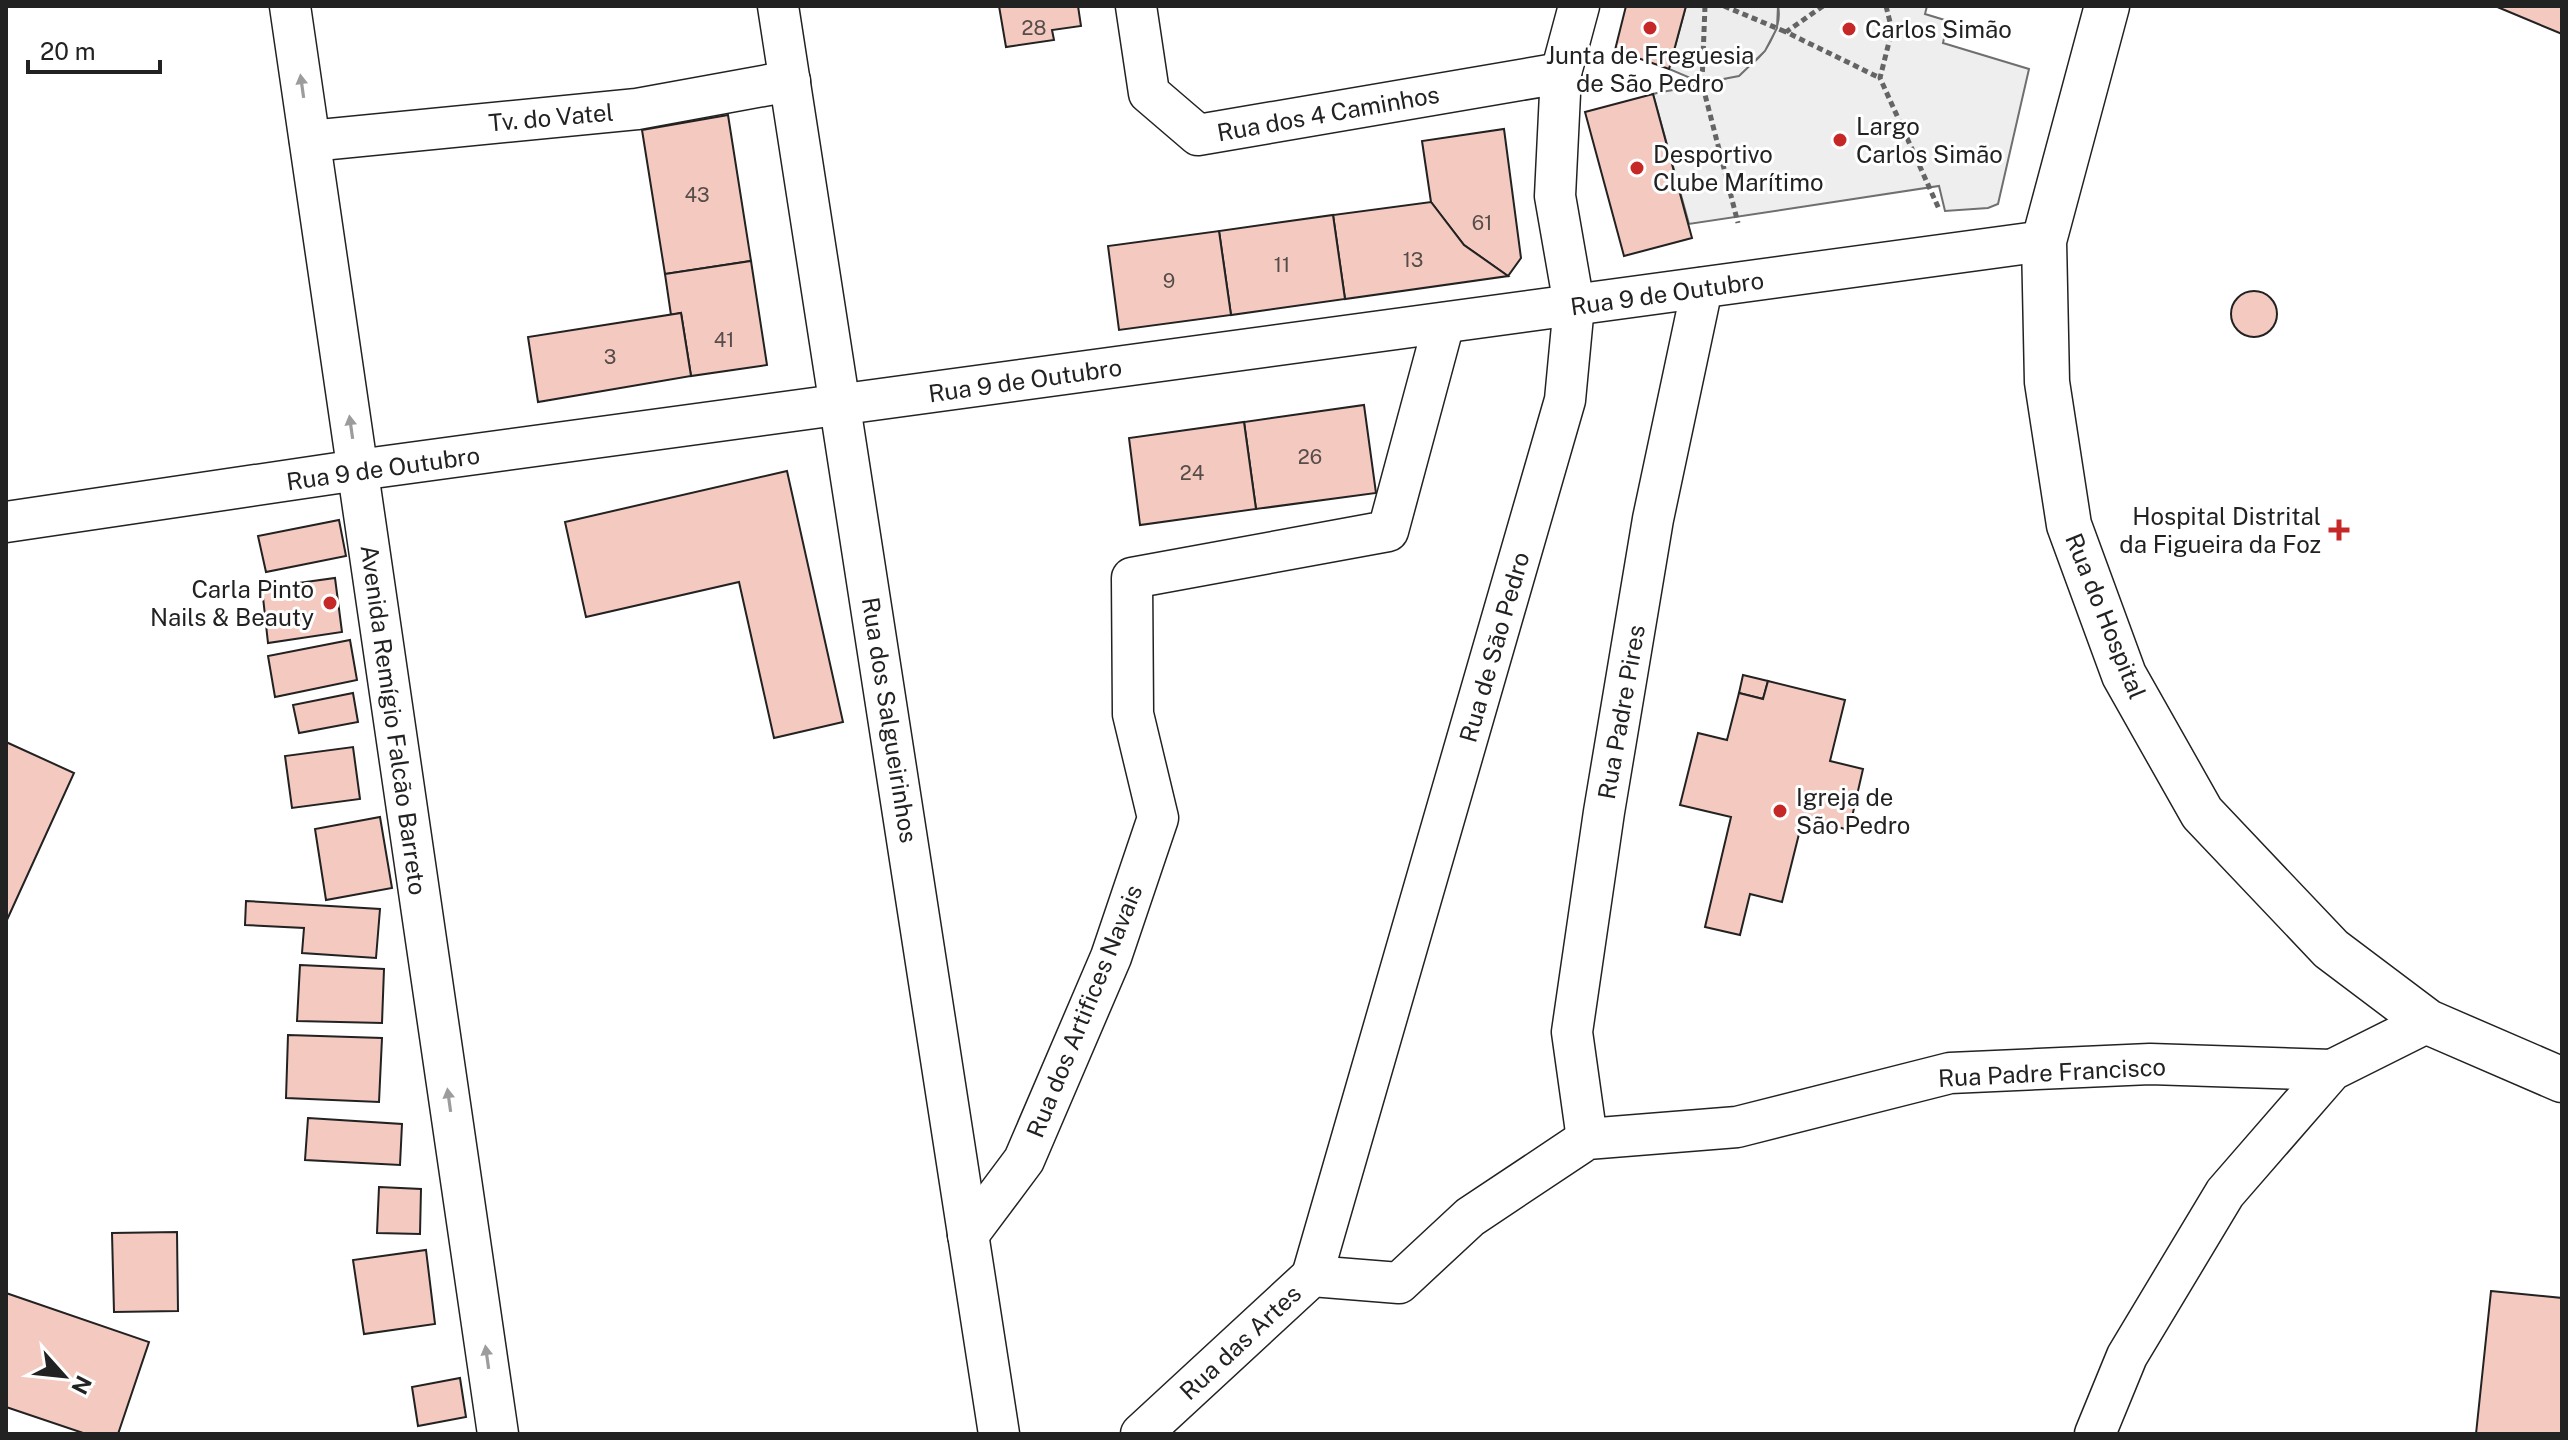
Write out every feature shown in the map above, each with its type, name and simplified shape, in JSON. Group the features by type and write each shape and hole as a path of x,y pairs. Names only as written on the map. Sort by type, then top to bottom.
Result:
{"street":[{"name":"Avenida Remígio Falcão Barreto","path":"290,6 498,1434"},
{"name":"Rua dos Salgueirinhos","path":"778,6 999,1434"},
{"name":"Rua dos 4 Caminhos","path":"1136,6 1149,93 1198,135 1561,73"},
{"name":"Rua de São Pedro","path":"1312,1276 1565,400 1574,305 1555,196 1561,73 1579,6"},
{"name":"Rua do Hospital","path":"2107,6 2044,241 2047,382 2069,525 2124,675 2202,813 2331,949 2428,1022 2562,1080"},
{"name":"Tv. do Vatel","path":"310,141 637,109 790,81"},
{"name":"Rua 9 de Outubro","path":"6,522 358,470 2044,241"},
{"name":"Rua Padre Pires","path":"1587,1139 1572,1032 1604,812 1653,519 1702,288"},
{"name":"Rua dos Artifices Navais","path":"968,1235 1024,1160 1111,957 1158,818 1133,714 1132,578 1388,531 1444,323"},
{"path":"2095,1434 2127,1356 2225,1193 2332,1070 2428,1022"},
{"name":"Rua Padre Francisco","path":"1587,1139 1737,1127 1950,1073 2150,1064 2332,1070"},
{"name":"Rua das Artes","path":"1141,1434 1312,1276 1399,1283 1470,1217 1587,1139"}],"path":[{"path":"1705,6 1702,83 1738,223"},
{"path":"1724,6 1880,78"},
{"path":"1786,32 1823,6"},
{"path":"1886,6 1892,30 1880,78 1939,209"}],"shaded area":[{"path":"1686,6 1778,6 1777,28 1765,51 1739,76 1702,83 1669,69"},
{"name":"Largo Carlos Simão","path":"1778,6 1927,6 1925,14 1948,21 1943,43 2029,69 1998,204 1988,208 1945,211 1939,186 1689,224 1653,94 1719,81 1748,67 1772,38 1778,20"}],"building":[{"path":"999,6 1078,6 1081,26 1052,30 1054,40 1006,47"},
{"name":"Junta de Freguesia de São Pedro","path":"1626,6 1686,6 1669,69 1615,50"},
{"path":"2495,6 2562,6 2562,34"},
{"name":"Desportivo Clube Marítimo","path":"1653,94 1692,238 1624,256 1585,112"},
{"path":"728,115 751,261 665,274 642,130"},
{"path":"1504,129 1521,258 1508,276 1464,245 1431,202 1422,141"},
{"path":"1431,202 1464,245 1508,276 1345,299 1333,215"},
{"path":"1333,215 1345,299 1231,315 1219,231"},
{"path":"1219,231 1231,315 1119,330 1108,246"},
{"path":"751,261 767,365 691,376 681,313 671,315 665,274"},
{"path":"2254,291 2270,298 2277,314 2270,330 2254,337 2238,330 2231,314 2238,298"},
{"path":"681,313 691,376 538,402 528,337"},
{"path":"1364,405 1376,493 1256,509 1244,422"},
{"path":"1244,422 1256,509 1140,525 1129,438"},
{"path":"787,471 843,722 774,738 739,582 586,617 565,522"},
{"path":"339,520 346,556 266,572 258,536"},
{"path":"335,578 342,632 268,643 262,588"},
{"path":"350,640 357,680 275,697 268,656"},
{"path":"1743,675 1768,681 1763,699 1739,693"},
{"name":"Igreja de São Pedro","path":"1768,681 1845,700 1830,761 1863,769 1849,830 1803,818 1782,902 1750,894 1740,935 1705,927 1731,817 1680,805 1698,733 1727,740 1739,693 1763,699"},
{"path":"353,693 358,722 299,733 293,705"},
{"path":"6,742 74,773 6,922"},
{"path":"353,747 360,799 292,808 285,756"},
{"path":"380,817 392,888 326,900 315,829"},
{"path":"246,901 380,909 376,958 302,953 304,928 245,925"},
{"path":"300,965 384,969 382,1023 297,1021"},
{"path":"288,1035 382,1038 379,1102 286,1098"},
{"path":"308,1118 402,1124 400,1165 305,1160"},
{"path":"379,1187 421,1189 420,1234 377,1233"},
{"path":"177,1232 178,1311 114,1312 112,1233"},
{"path":"426,1250 435,1324 364,1334 353,1260"},
{"path":"2491,1291 2562,1298 2562,1434 2476,1434"},
{"path":"6,1293 149,1342 118,1434 86,1434 6,1407"},
{"path":"460,1378 466,1417 418,1426 412,1387"}],"place":[{"name":"Junta de Freguesia de São Pedro","path":"1650,28"},
{"name":"Carlos Simão","path":"1849,29"},
{"name":"Largo Carlos Simão","path":"1840,140"},
{"name":"Desportivo Clube Marítimo","path":"1637,168"},
{"name":"Hospital Distrital da Figueira da Foz","path":"2339,530"},
{"name":"Carla Pinto Nails & Beauty","path":"330,603"},
{"name":"Igreja de São Pedro","path":"1780,811"}]}
